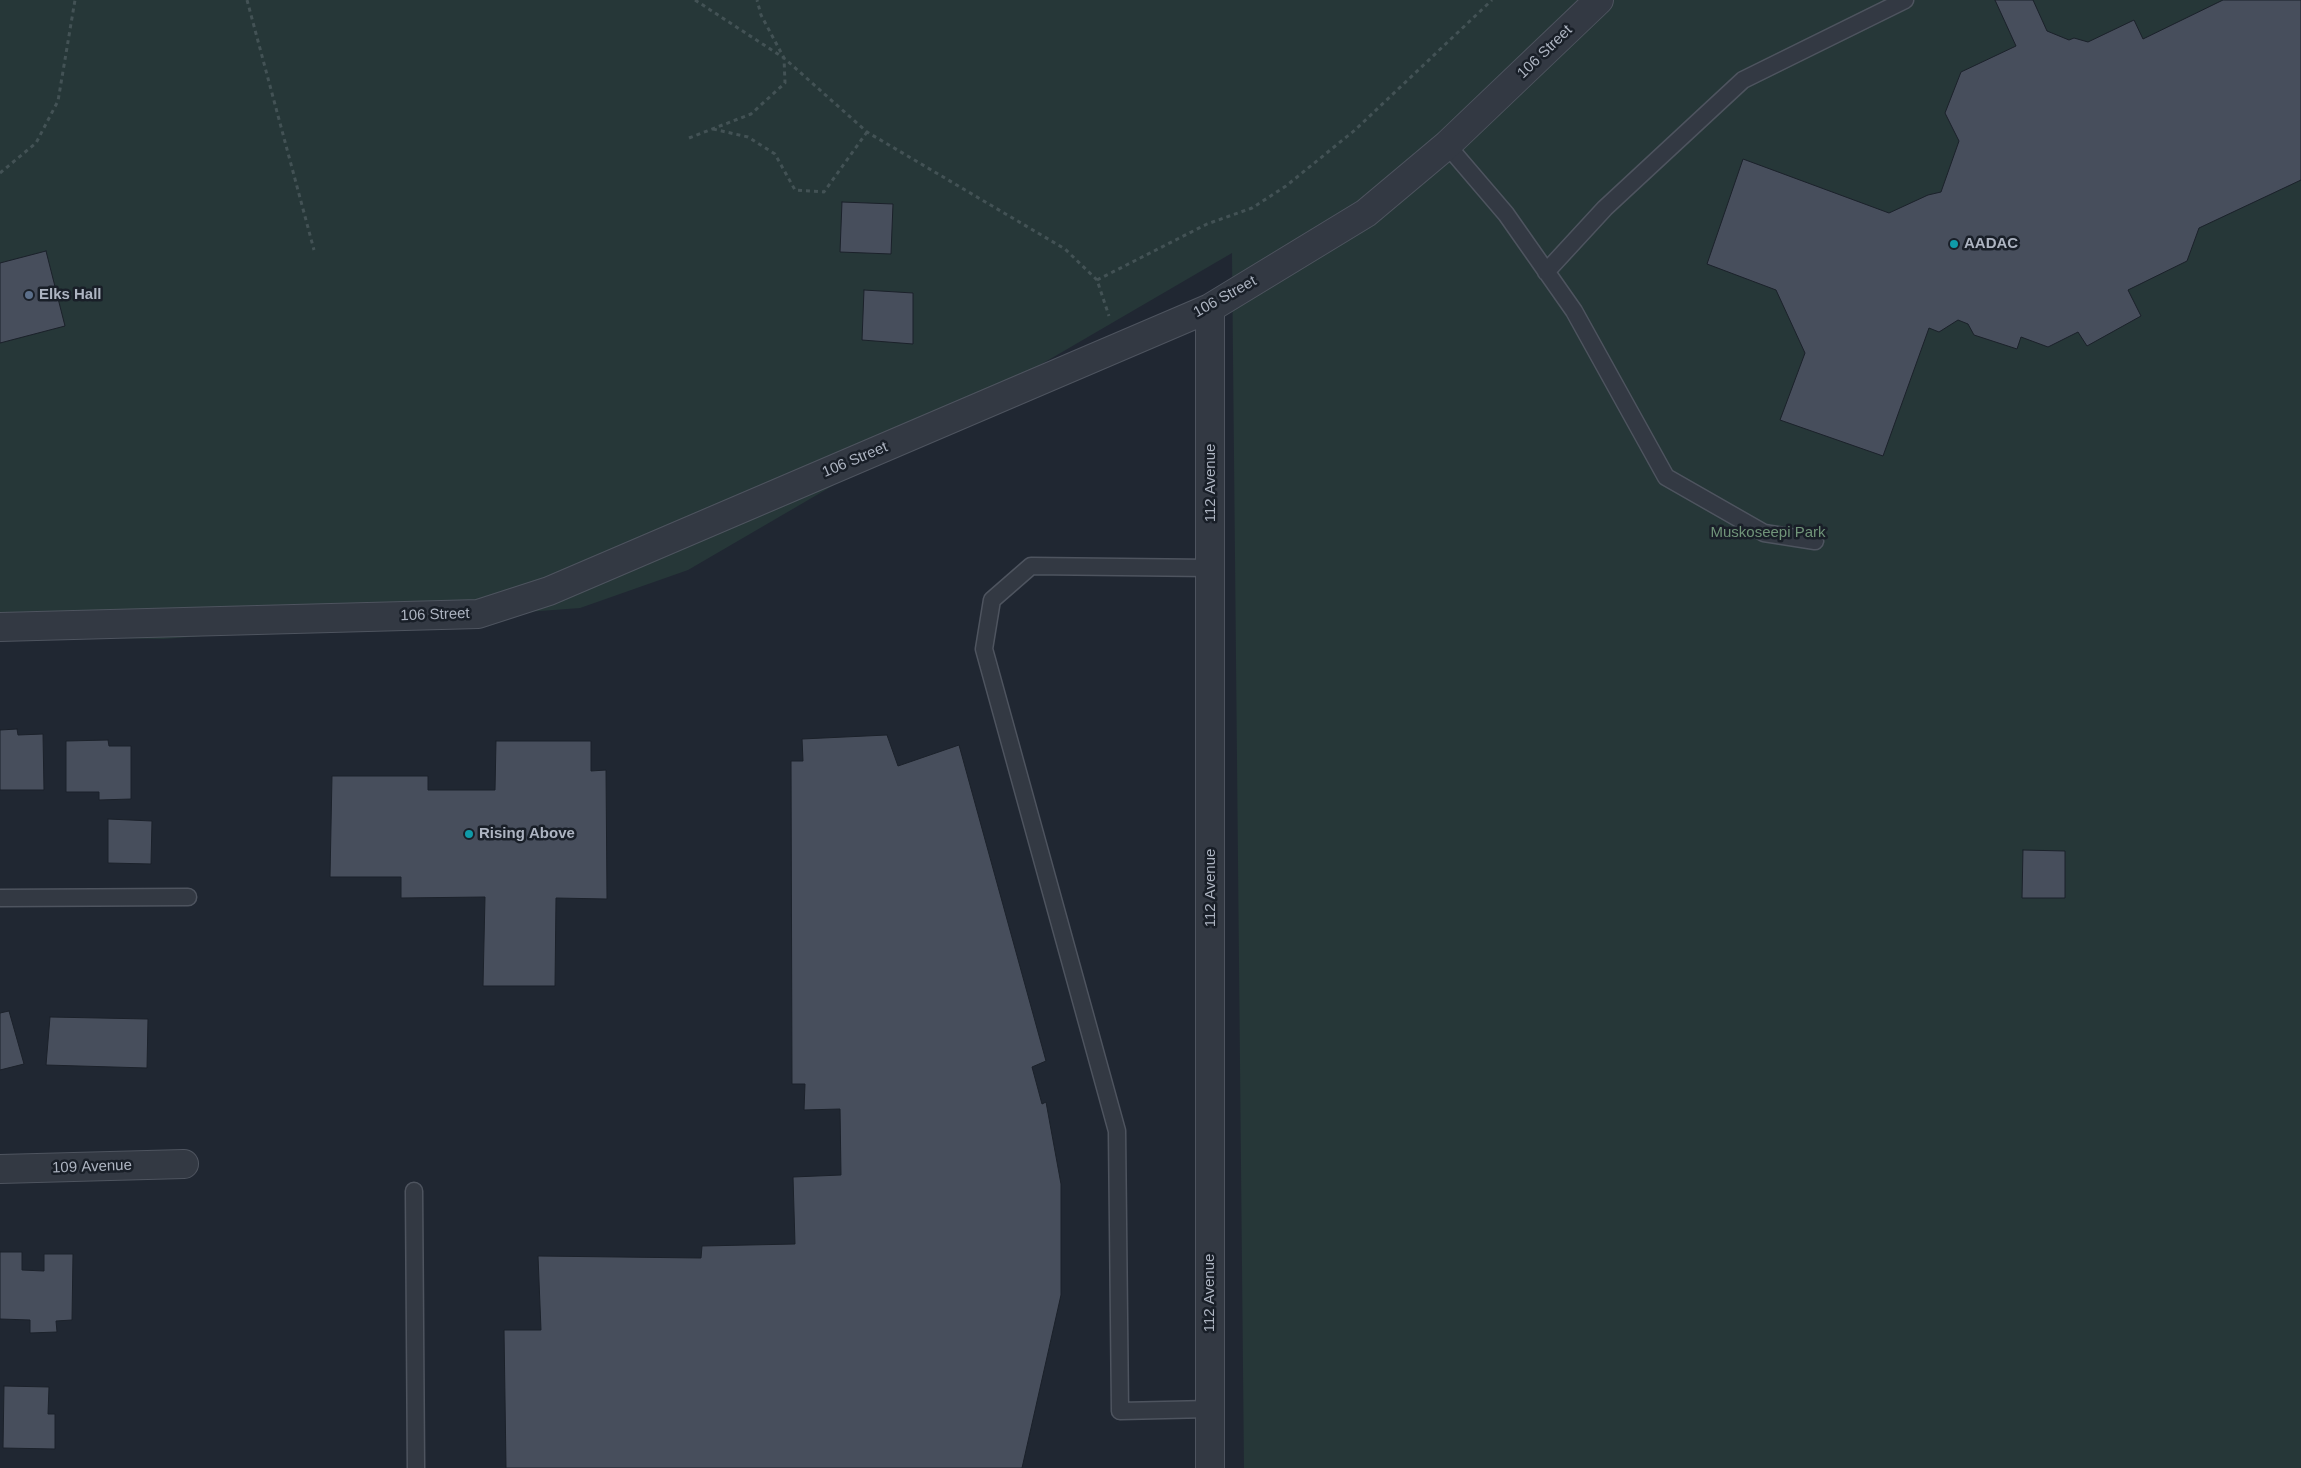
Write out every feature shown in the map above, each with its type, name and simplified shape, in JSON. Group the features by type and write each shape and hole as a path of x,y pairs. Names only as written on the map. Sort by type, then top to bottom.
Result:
{"street":[{"name":"106 Street","path":"0,627 478,614 549,591 1210,308 1366,214 1447,145 1599,0"},
{"name":"112 Avenue","path":"1210,308 1210,1468"},
{"name":"109 Avenue","path":"0,1169 184,1164"}],"lane":[{"path":"1546,272 1605,208 1743,80 1905,0"},
{"path":"1447,145 1506,214 1574,311 1630,416 1666,477 1764,533 1815,541"},
{"path":"1210,1409 1120,1411 1117,1131 984,649 992,600 1031,566 1211,568"},
{"path":"0,898 188,897"},
{"path":"414,1191 416,1468"}],"path":[{"path":"0,173 36,143 58,102 75,0"},
{"path":"247,0 314,250"},
{"path":"695,0 784,58 867,132 1065,249 1097,280 1119,346"},
{"path":"689,138 751,114 785,83 784,58 761,15 758,0"},
{"path":"1097,280 1207,224 1252,208 1286,186 1355,130 1492,0"},
{"path":"713,129 748,137 775,154 795,190 824,192 867,132"}],"green space":[{"name":"Muskoseepi Park","path":"0,0 2301,0 2301,1468 1244,1468 1232,253 688,570 580,608 163,639 0,636"}],"building":[{"name":"AADAC","path":"1995,0 2033,0 2047,31 2069,40 2074,38 2088,42 2134,20 2143,39 2223,0 2301,0 2301,180 2199,228 2187,261 2128,290 2141,316 2087,346 2078,332 2048,347 2021,337 2017,349 1974,335 1968,324 1958,320 1939,332 1929,328 1883,456 1780,420 1805,353 1776,290 1707,264 1743,159 1889,213 1928,195 1941,192 1959,141 1945,113 1961,72 2016,46"},
{"path":"842,202 893,204 891,254 840,252"},
{"name":"Elks Hall","path":"46,251 65,326 0,343 0,263"},
{"path":"864,290 913,293 913,344 862,340"},
{"path":"17,729 18,735 43,734 44,790 0,790 0,730"},
{"path":"887,735 898,766 959,745 1046,1061 1032,1067 1042,1104 1046,1102 1061,1184 1061,1295 1022,1468 506,1468 504,1330 541,1330 538,1256 701,1258 702,1246 795,1244 793,1177 841,1175 840,1109 804,1110 805,1084 792,1084 791,761 803,761 802,739"},
{"path":"108,740 109,746 131,746 131,799 99,800 99,792 66,792 66,741"},
{"name":"Rising Above","path":"496,741 591,741 591,771 606,770 607,899 556,898 555,986 483,986 485,897 401,898 401,877 330,877 332,776 428,776 428,790 495,790"},
{"path":"108,819 152,821 151,864 108,863"},
{"path":"2023,850 2065,851 2065,898 2022,898"},
{"path":"9,1011 24,1064 0,1070 0,1013"},
{"path":"50,1017 148,1019 147,1068 46,1065"},
{"path":"0,1252 22,1252 22,1270 44,1271 44,1254 73,1254 72,1320 56,1321 57,1332 30,1333 30,1320 0,1319"},
{"path":"4,1386 49,1387 48,1414 55,1414 55,1449 3,1448"}],"place":[{"name":"AADAC","path":"1954,244"},
{"name":"Elks Hall","path":"29,295"},
{"name":"Rising Above","path":"469,834"}]}
